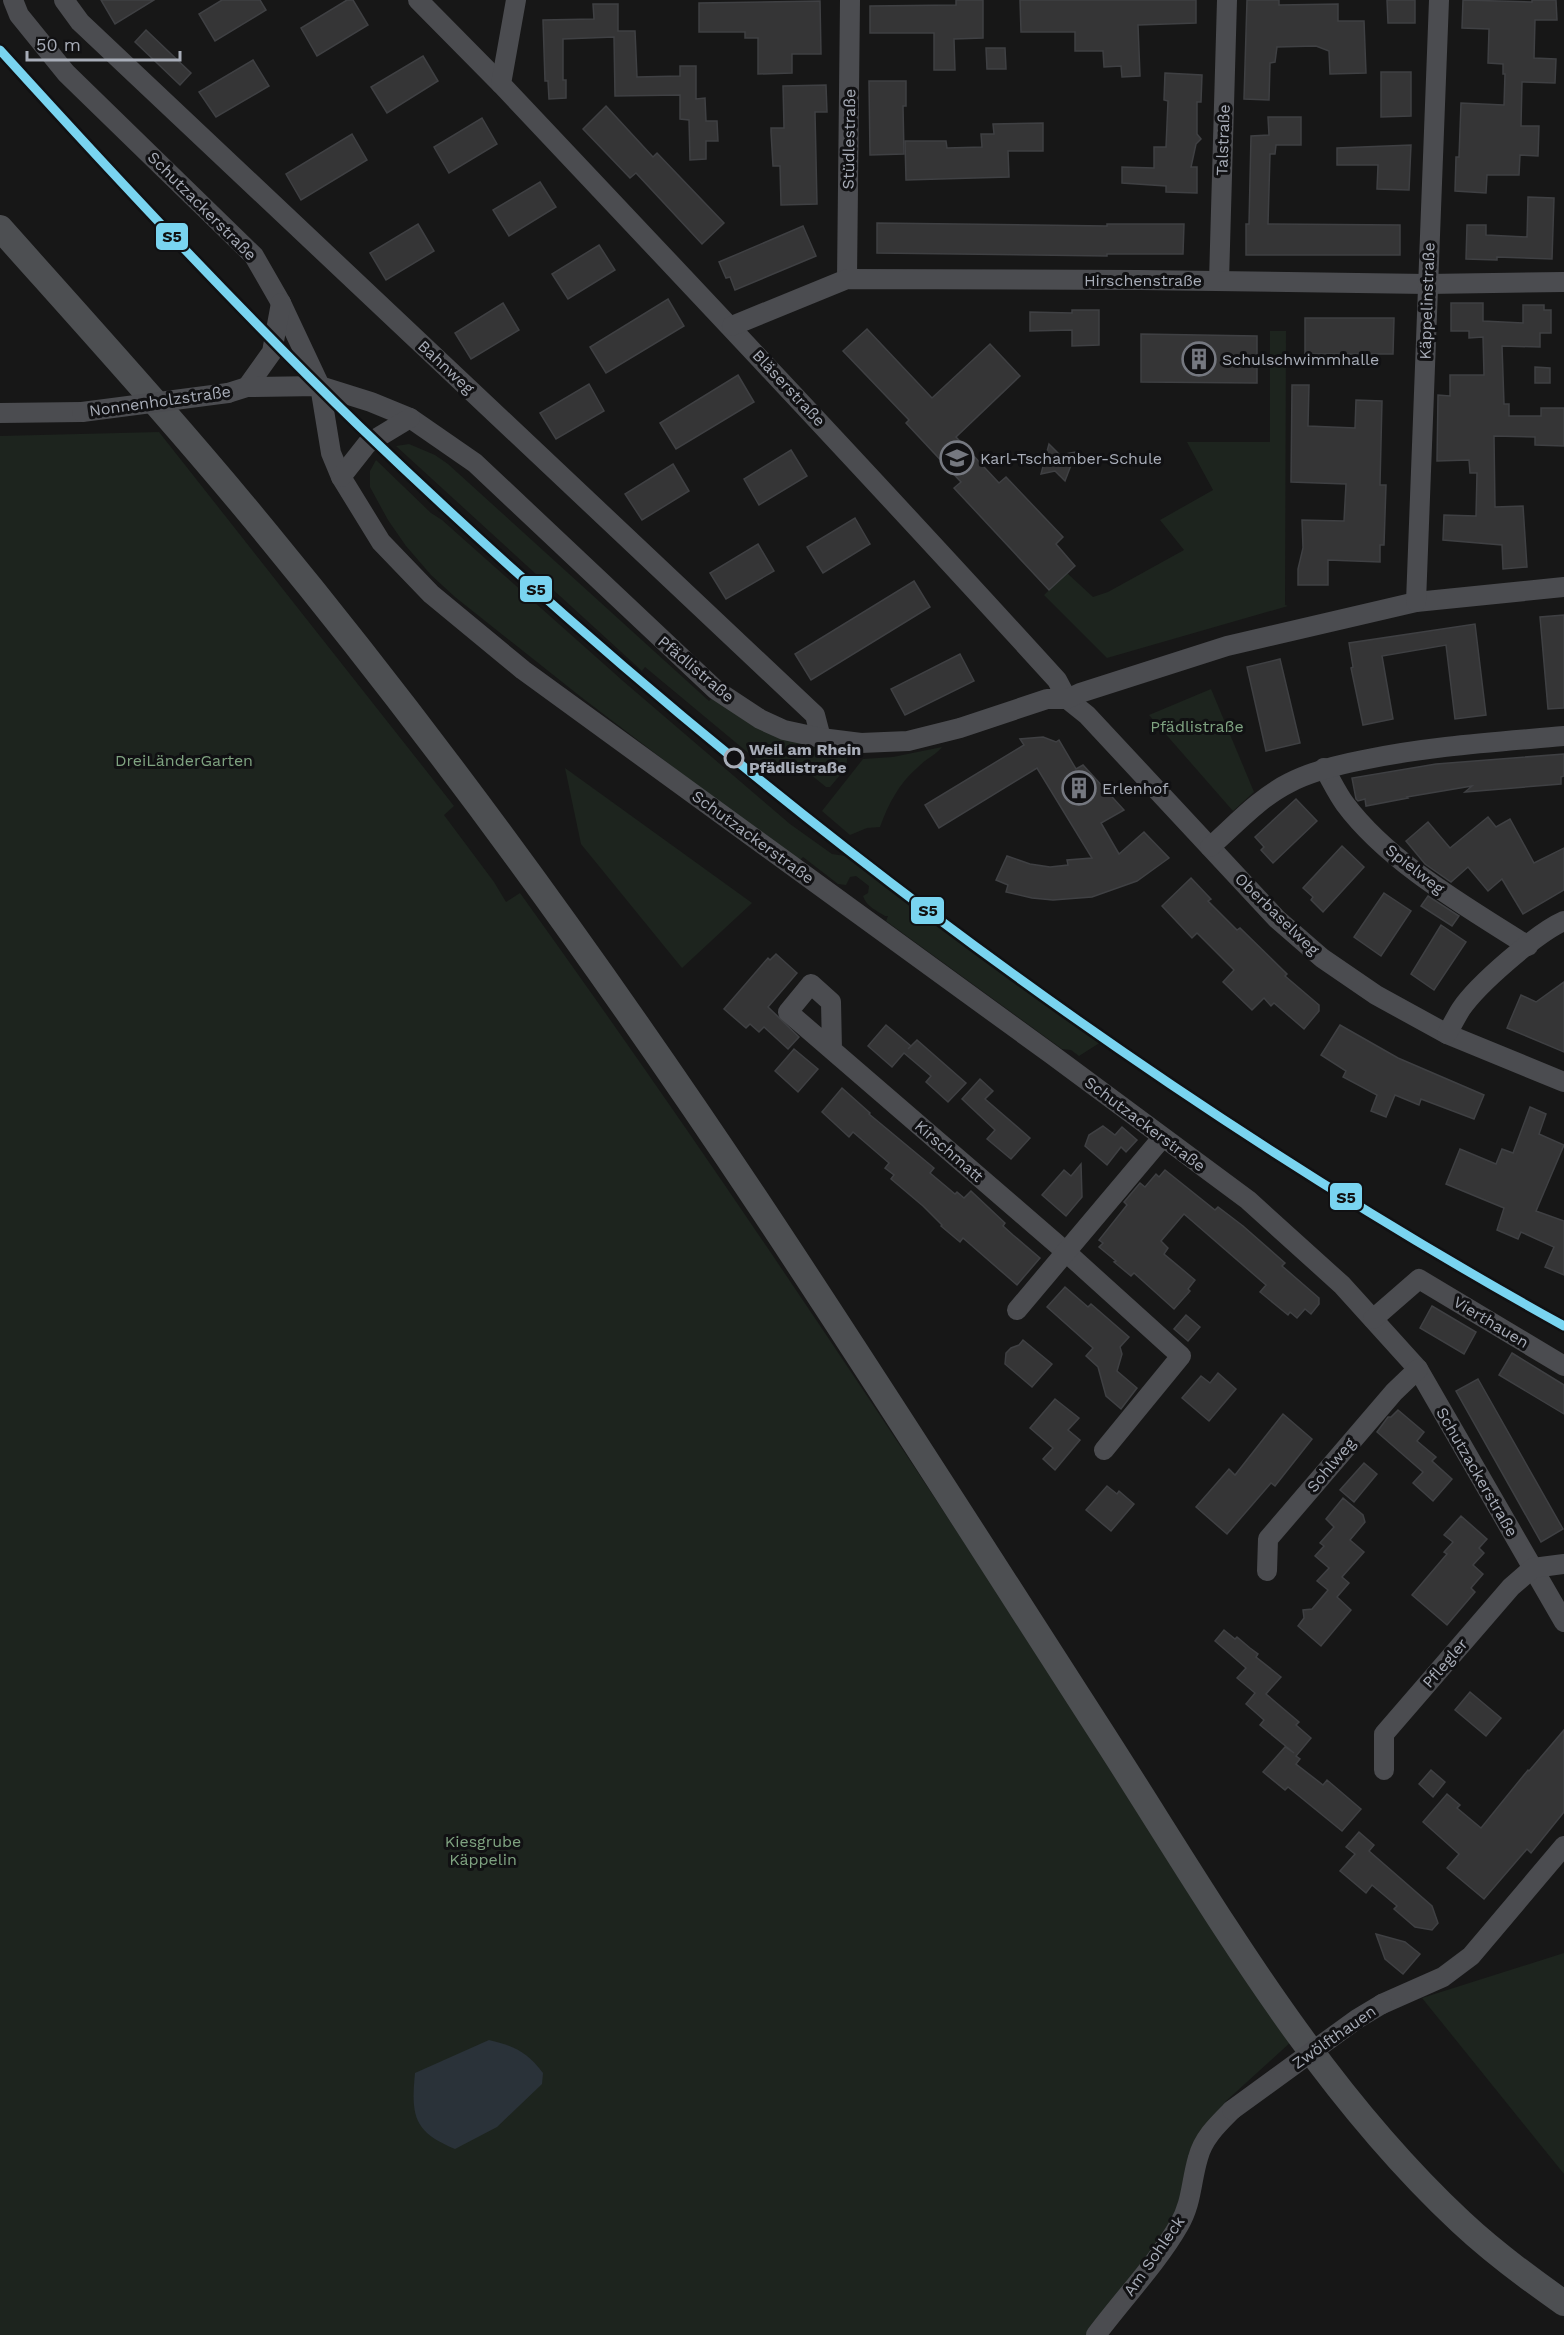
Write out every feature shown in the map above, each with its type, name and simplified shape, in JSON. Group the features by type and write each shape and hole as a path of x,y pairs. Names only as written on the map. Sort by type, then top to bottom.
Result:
{"main road":[{"path":"0,228 199,452 266,532 466,786 555,908 761,1208 1196,1881 1277,2003 1320,2062 1364,2120 1412,2174 1464,2225 1520,2272 1564,2303"}],"street":[{"name":"Schutzackerstraße","path":"13,0 19,15 66,73 254,256 282,303 320,386 331,453 341,477 381,542 431,594 523,670 1052,1054 1248,1200 1342,1285 1418,1370 1564,1622"},
{"name":"Bahnweg","path":"64,0 80,22 815,715 821,738"},
{"name":"Bläserstraße","path":"418,0 732,326 1057,680 1067,699"},
{"path":"501,84 516,0"},
{"name":"Stüdlestraße","path":"847,279 850,0"},
{"name":"Talstraße","path":"1219,280 1227,0"},
{"name":"Käppelinstraße","path":"1416,602 1439,0"},
{"name":"Hirschenstraße","path":"732,326 847,279 1219,280 1427,284 1564,282"},
{"path":"247,387 272,352 282,303"},
{"name":"Pfädlistraße","path":"320,386 371,402 410,418 475,463 716,690 760,719 784,730 821,738 861,743 908,741 960,728 1047,699 1067,699 1227,646 1416,602 1564,587"},
{"name":"Nonnenholzstraße","path":"0,413 82,412 228,393 247,387 320,386"},
{"path":"341,477 367,444 410,418"},
{"name":"Oberbaselweg","path":"1067,699 1087,715 1277,919 1322,958 1376,995 1447,1034 1564,1082"},
{"path":"1210,847 1263,800 1288,783 1324,768 1387,755 1564,736"},
{"name":"Spielweg","path":"1324,768 1345,804 1383,845 1424,878 1528,946"},
{"path":"1447,1034 1462,1008 1493,974 1551,927 1564,921"},
{"name":"Kirschmatt","path":"832,1050 1066,1252 1181,1356 1104,1450"},
{"path":"1017,1310 1162,1138"},
{"name":"Vierthauen","path":"1373,1320 1419,1279 1564,1366"},
{"name":"Sohlweg","path":"1267,1570 1268,1539 1394,1392 1418,1370"},
{"path":"1533,1568 1564,1564"},
{"name":"Pflegler","path":"1384,1770 1384,1734 1511,1587 1533,1568"},
{"name":"Zwölfthauen","path":"1232,2110 1357,2019 1382,2004 1443,1977 1471,1956 1564,1846"},
{"name":"Am Sohleck","path":"1096,2335 1179,2225 1191,2197 1203,2144 1232,2110"}],"green space":[{"path":"1270,331 1286,331 1285,605 1288,606 1107,658 1044,595 1067,573 1093,597 1108,592 1184,550 1160,520 1213,490 1187,442 1270,442"},
{"name":"Kiesgrube Käppelin","path":"159,432 454,806 444,815 494,882 506,902 520,893 620,1034 719,1176 912,1463 1291,2042 1225,2102 1232,2110 1219,2122 1191,2197 1096,2335 0,2335 0,436"},
{"path":"409,444 435,455 448,464 709,701 714,696 796,742 812,747 848,752 846,768 830,787 826,787 794,761 790,761 776,776 645,667 642,671 396,446"},
{"path":"376,460 431,513 442,520 623,681 790,824 832,854 845,856 1101,1042 1079,1056 1071,1050 1062,1049 886,921 888,916 875,910 864,900 863,896 868,893 869,886 856,876 850,877 846,885 838,884 803,857 798,862 581,697 455,597 431,575 406,546 388,520 370,487 370,471"},
{"name":"Pfädlistraße","path":"1211,689 1254,792 1233,811 1149,715"},
{"path":"942,747 920,765 899,787 880,827 867,828 850,835 822,811 863,759 893,757"},
{"path":"565,768 752,903 682,968 581,844"},
{"path":"1564,1953 1564,2174 1422,1998"}],"shaded area":[{"path":"489,2040 506,2045 525,2055 543,2073 542,2084 497,2127 455,2149 430,2136 418,2120 414,2100 415,2073"}],"building":[{"path":"101,0 154,0 115,24"},
{"path":"222,0 260,0 266,10 215,41 199,14"},
{"path":"347,0 353,0 368,25 317,56 301,28"},
{"path":"956,0 983,0 983,38 954,39 955,70 934,70 934,33 870,33 870,6 956,5"},
{"path":"1020,0 1196,0 1196,23 1138,25 1140,76 1122,77 1121,66 1104,67 1103,51 1075,51 1075,32 1021,32"},
{"path":"1247,0 1279,0 1279,5 1338,4 1338,21 1364,21 1366,73 1330,74 1329,51 1316,46 1277,47 1275,62 1270,63 1269,100 1244,99"},
{"path":"1387,0 1415,0 1415,23 1388,23"},
{"path":"1463,0 1532,2 1532,0 1556,0 1557,20 1535,20 1534,58 1556,59 1555,83 1522,82 1521,126 1539,126 1538,156 1520,155 1519,175 1487,175 1486,193 1455,191 1461,103 1504,105 1505,74 1503,74 1503,64 1488,63 1489,29 1462,28"},
{"path":"820,1 821,54 792,54 792,73 758,74 758,38 745,38 745,32 699,32 699,3"},
{"path":"593,4 618,4 618,31 635,31 637,77 680,76 680,66 696,66 696,99 705,98 706,121 717,121 718,141 706,141 706,159 690,160 689,120 680,119 680,95 615,96 614,37 563,39 563,80 566,80 566,98 549,99 548,81 545,81 543,20 594,19"},
{"path":"146,30 191,73 180,85 135,42"},
{"path":"986,48 1005,48 1006,69 987,69"},
{"path":"423,56 438,81 387,113 371,87"},
{"path":"253,60 269,86 216,117 199,92"},
{"path":"1381,72 1411,72 1411,116 1381,117"},
{"path":"1165,73 1202,75 1201,102 1197,102 1197,134 1201,139 1196,144 1191,167 1197,167 1197,193 1166,192 1166,186 1122,183 1122,167 1154,168 1154,147 1166,147 1168,101 1164,100"},
{"path":"869,81 906,81 906,106 903,106 904,154 870,155"},
{"path":"826,85 827,112 815,112 817,204 781,205 780,166 773,166 771,128 784,128 783,86"},
{"path":"606,106 653,157 657,153 724,223 702,244 636,173 630,178 583,129"},
{"path":"1268,117 1301,117 1301,145 1276,145 1275,154 1270,154 1268,224 1400,225 1400,255 1246,255 1251,136 1269,135"},
{"path":"482,118 497,144 449,173 434,147"},
{"path":"1043,123 1043,151 1008,151 1009,177 906,180 905,141 946,141 947,148 982,147 981,134 994,134 993,124"},
{"path":"352,134 367,160 301,200 286,174"},
{"path":"1411,145 1409,190 1377,189 1378,165 1337,165 1337,148"},
{"path":"540,182 556,207 509,236 493,210"},
{"path":"1528,197 1554,198 1552,259 1497,257 1497,260 1466,259 1467,225 1486,225 1486,235 1527,237"},
{"path":"877,223 1107,226 1107,224 1184,224 1183,254 1107,254 1107,256 877,253"},
{"path":"418,224 434,251 386,280 370,253"},
{"path":"803,226 816,256 735,290 730,277 726,278 719,262"},
{"path":"599,245 615,270 568,299 552,274"},
{"path":"668,299 684,326 606,373 590,347"},
{"path":"503,303 519,330 471,359 455,333"},
{"path":"1451,303 1483,303 1483,321 1523,323 1523,305 1544,305 1544,310 1551,310 1551,333 1540,333 1540,347 1502,346 1504,404 1509,404 1509,416 1541,416 1541,408 1564,408 1564,446 1535,445 1535,437 1494,436 1495,507 1523,506 1527,567 1503,569 1502,545 1443,540 1444,515 1476,516 1477,473 1470,473 1469,460 1437,461 1438,395 1450,396 1450,375 1484,375 1483,337 1469,338 1469,331 1451,331"},
{"path":"1072,310 1099,310 1099,345 1072,346 1072,330 1030,331 1030,312 1072,313"},
{"path":"1305,318 1394,318 1393,354 1305,354"},
{"name":"Karl-Tschamber-Schule","path":"867,329 932,398 990,344 1020,376 956,437 999,483 1006,477 1063,537 1056,544 1075,566 1049,590 954,488 961,482 906,423 909,420 843,351"},
{"name":"Schulschwimmhalle","path":"1141,334 1257,336 1257,383 1141,382"},
{"path":"1535,367 1550,368 1550,383 1535,383"},
{"path":"738,375 754,402 676,449 660,423"},
{"path":"589,384 604,411 556,439 540,413"},
{"path":"1292,385 1309,385 1308,426 1355,428 1356,400 1382,401 1380,485 1386,485 1384,545 1380,545 1380,562 1328,560 1328,585 1298,585 1298,569 1303,548 1302,520 1344,521 1346,484 1291,482"},
{"path":"1049,444 1060,455 1076,452 1065,481 1055,471 1041,474"},
{"path":"791,450 807,476 759,505 744,479"},
{"path":"673,464 689,491 642,520 625,494"},
{"path":"855,518 870,544 823,573 807,547"},
{"path":"758,544 774,571 726,599 710,573"},
{"path":"914,581 930,607 811,680 795,654"},
{"path":"1564,615 1564,708 1548,709 1540,617"},
{"path":"1475,624 1486,715 1455,719 1446,645 1382,656 1393,719 1363,725 1351,668 1353,667 1349,643"},
{"path":"960,654 974,681 905,715 891,689"},
{"path":"1280,659 1300,743 1266,751 1247,667"},
{"path":"1043,737 1056,742 1059,740 1076,769 1083,765 1124,810 1101,823 1119,854 1144,832 1169,858 1137,881 1092,897 1053,900 1006,892 1008,885 996,880 1007,856 1030,864 1050,867 1068,865 1067,860 1092,858 1037,768 939,828 925,805 1024,745 1020,739"},
{"path":"1564,754 1564,776 1561,777 1561,784 1465,792 1472,786 1366,806 1365,799 1358,801 1356,799 1352,778 1436,764"},
{"path":"1296,799 1317,821 1273,863 1261,850 1264,847 1255,837"},
{"path":"1488,817 1496,827 1510,819 1534,863 1564,848 1564,890 1523,914 1502,879 1488,891 1468,867 1451,882 1425,864 1406,841 1428,822 1450,848"},
{"path":"1342,846 1364,867 1323,912 1311,900 1313,897 1303,888"},
{"path":"1191,878 1211,899 1208,901 1237,930 1240,928 1287,974 1285,976 1319,1005 1319,1011 1304,1029 1274,1003 1271,1006 1264,998 1252,1010 1223,982 1234,970 1197,933 1192,938 1162,906"},
{"path":"1384,893 1411,911 1381,956 1354,937"},
{"path":"1428,896 1459,916 1452,926 1421,906"},
{"path":"1441,925 1466,942 1434,990 1411,974"},
{"path":"776,954 797,973 768,1007 799,1037 788,1049 764,1027 759,1032 750,1024 746,1028 724,1009 768,958 770,960"},
{"path":"1564,982 1564,1052 1507,1028 1521,995 1536,1002"},
{"path":"886,1025 911,1046 917,1040 966,1083 948,1102 926,1082 931,1076 904,1053 892,1067 868,1046"},
{"path":"1340,1025 1398,1058 1484,1095 1474,1119 1421,1099 1419,1105 1395,1095 1386,1117 1371,1111 1377,1095 1343,1077 1346,1071 1321,1055"},
{"path":"794,1049 818,1069 798,1092 775,1071"},
{"path":"980,1079 993,1091 985,1099 1030,1138 1011,1159 987,1139 995,1130 962,1099"},
{"path":"842,1088 869,1114 934,1168 930,1173 955,1194 957,1192 964,1198 971,1191 1005,1223 1003,1226 1040,1258 1017,1285 963,1238 960,1242 891,1179 894,1175 885,1168 889,1163 853,1132 849,1137 822,1112"},
{"path":"1530,1107 1546,1114 1539,1134 1564,1145 1536,1211 1564,1221 1564,1275 1545,1267 1554,1247 1521,1232 1518,1239 1497,1230 1504,1208 1446,1184 1460,1149 1496,1164 1502,1149 1513,1153"},
{"path":"1103,1126 1115,1135 1122,1127 1137,1140 1126,1152 1121,1147 1107,1165 1085,1146 1089,1135"},
{"path":"1081,1164 1082,1197 1066,1216 1042,1195 1064,1170 1071,1176"},
{"path":"1165,1170 1215,1210 1218,1207 1243,1226 1285,1263 1282,1266 1319,1298 1319,1304 1311,1314 1305,1309 1297,1318 1290,1312 1288,1315 1260,1292 1266,1285 1184,1214 1161,1241 1168,1248 1164,1254 1195,1280 1188,1289 1190,1291 1174,1309 1134,1273 1131,1276 1114,1262 1116,1261 1099,1247 1103,1243 1099,1240 1127,1205 1124,1202 1140,1183 1145,1187 1156,1174 1159,1177"},
{"path":"1065,1287 1088,1307 1091,1304 1129,1337 1120,1347 1122,1354 1117,1371 1137,1388 1121,1409 1106,1396 1098,1367 1086,1356 1093,1348 1047,1307"},
{"path":"1432,1306 1476,1332 1464,1354 1420,1328"},
{"path":"1186,1315 1200,1327 1188,1341 1174,1329"},
{"path":"1023,1340 1052,1364 1032,1387 1005,1364 1006,1353"},
{"path":"1512,1353 1564,1385 1564,1414 1499,1375"},
{"path":"1218,1373 1236,1389 1209,1421 1182,1398 1201,1376 1210,1383"},
{"path":"1478,1379 1563,1529 1541,1542 1456,1391"},
{"path":"1055,1399 1079,1418 1068,1430 1080,1440 1055,1470 1043,1459 1053,1448 1030,1428"},
{"path":"1398,1410 1424,1432 1417,1441 1436,1457 1432,1461 1452,1479 1433,1501 1413,1483 1423,1472 1377,1432 1388,1417"},
{"path":"1283,1414 1312,1439 1275,1486 1271,1483 1227,1534 1196,1507 1229,1469 1235,1475"},
{"path":"1364,1463 1377,1474 1354,1502 1340,1490"},
{"path":"1107,1486 1117,1494 1119,1491 1134,1504 1111,1531 1086,1510"},
{"path":"1343,1498 1363,1515 1365,1522 1350,1540 1364,1552 1342,1577 1349,1583 1337,1597 1351,1610 1321,1646 1298,1626 1304,1618 1303,1610 1312,1609 1328,1590 1317,1581 1329,1568 1315,1556 1324,1546 1320,1543 1334,1527 1326,1519"},
{"path":"1461,1516 1487,1539 1479,1548 1484,1553 1473,1565 1483,1574 1471,1588 1475,1592 1447,1625 1412,1595 1447,1554 1444,1552 1453,1542 1444,1535"},
{"path":"1224,1630 1258,1654 1256,1657 1281,1677 1266,1694 1299,1722 1296,1725 1311,1738 1296,1756 1300,1759 1296,1764 1323,1785 1327,1780 1361,1809 1342,1831 1288,1787 1285,1790 1263,1772 1285,1747 1294,1753 1260,1725 1264,1720 1246,1704 1255,1693 1237,1678 1246,1668 1215,1641"},
{"path":"1470,1692 1501,1718 1486,1736 1455,1710"},
{"path":"1564,1730 1564,1812 1531,1853 1527,1849 1484,1899 1447,1868 1459,1854 1423,1822 1447,1794 1460,1805 1457,1808 1481,1828"},
{"path":"1431,1770 1445,1782 1433,1797 1419,1784"},
{"path":"1359,1832 1374,1845 1369,1851 1432,1906 1438,1923 1432,1930 1415,1927 1394,1909 1397,1906 1372,1885 1366,1893 1340,1871 1355,1854 1346,1847"},
{"path":"1376,1934 1405,1942 1420,1954 1403,1974 1385,1959"}],"transit line":[{"name":"S5","path":"0,50 176,241 359,426 496,554 637,678 783,799 933,915 1086,1026 1242,1132 1402,1232 1564,1326"}],"place":[{"name":"Schulschwimmhalle","path":"1199,359"},
{"name":"Karl-Tschamber-Schule","path":"957,458"},
{"name":"Weil am Rhein Pfädlistraße","path":"734,758"},
{"name":"Erlenhof","path":"1079,788"}],"park label":[{"name":"DreiLänderGarten","path":"184,760"}]}
